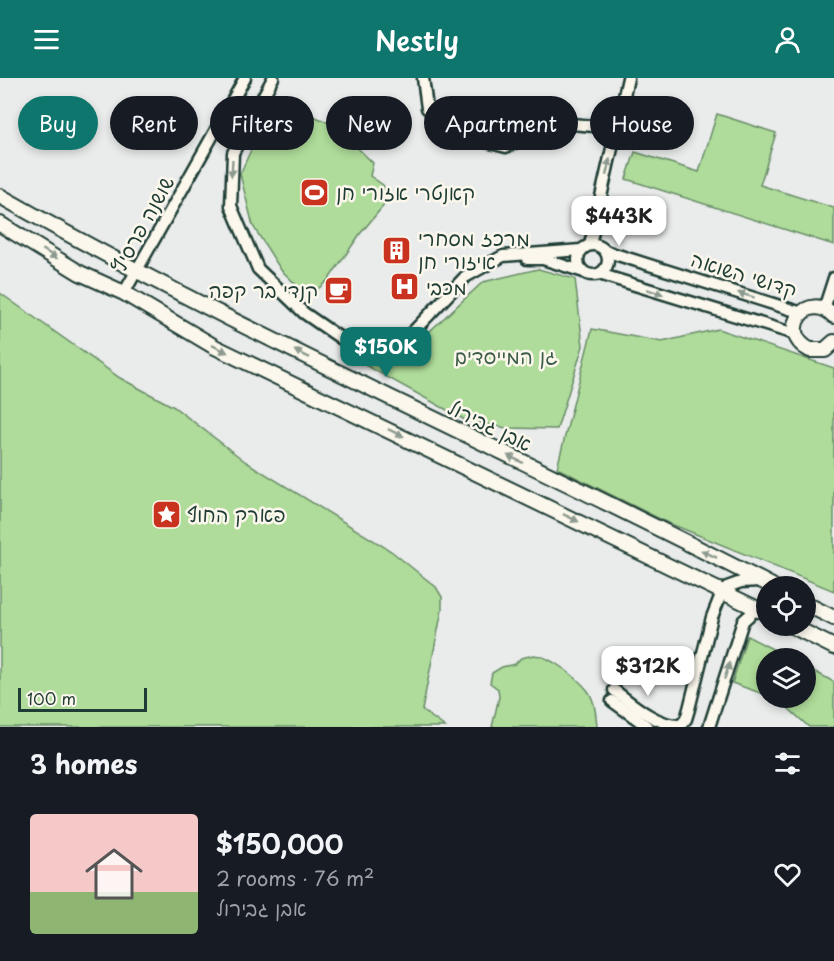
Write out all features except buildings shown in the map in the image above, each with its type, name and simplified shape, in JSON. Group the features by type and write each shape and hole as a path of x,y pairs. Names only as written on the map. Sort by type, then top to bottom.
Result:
{"street":[{"name":"שושנה פרסיץ","path":"124,293 245,78"},
{"path":"273,78 233,153 231,206 258,269 313,320 352,346 400,342 409,336 465,278 502,256 598,246 605,251 608,264 599,274"},
{"path":"423,78 427,108 459,135 506,147 560,123 590,126"},
{"path":"624,96 628,78"},
{"path":"581,271 577,263 585,247 611,150"},
{"name":"אבן גבירול","path":"0,196 135,270 756,579"},
{"path":"0,224 80,273 124,293 215,347 756,608"},
{"name":"קדושי השואה","path":"605,251 802,313"},
{"path":"502,256 543,259 591,276 599,274 795,334"},
{"path":"833,345 825,350 810,350 798,341 795,334 796,322 802,313 813,308 829,313 834,278"},
{"path":"648,727 613,696 660,722 672,726 681,725 689,710 710,627 722,592 727,587 741,582 756,583"},
{"path":"816,609 834,618"},
{"path":"709,727 743,621 756,612"},
{"path":"812,636 834,647"}],"green space":[{"path":"717,114 776,133 760,185 834,208 834,245 626,179 635,152 699,172"},
{"name":"קאנטרי אזורי חן","path":"314,116 326,122 326,150 360,150 373,163 370,176 383,185 389,199 360,234 329,279 309,297 281,270 253,226 240,174 251,150 314,150"},
{"name":"גן המייסדים","path":"538,269 575,279 583,346 557,429 506,428 465,420 358,361 361,356 406,353 483,282"},
{"name":"פארק החוף","path":"0,293 120,378 174,407 246,462 391,551 436,587 442,597 442,610 422,710 445,727 0,727"},
{"path":"592,329 662,342 718,329 834,368 834,591 816,584 816,576 798,576 664,521 557,468"},
{"path":"747,636 770,648 756,648 756,691 732,683"},
{"path":"534,655 555,663 571,674 588,691 595,708 597,727 492,727 499,697 498,689 490,683 492,673 502,667 515,664 521,658"},
{"path":"816,672 834,682 834,727 809,727 788,708 816,708"}],"place":[{"name":"קאנטרי אזורי חן","path":"315,192"},
{"name":"מרכז מסחרי איזורי חן","path":"397,250"},
{"name":"מכבי","path":"405,287"},
{"name":"קנדי בר קפה","path":"339,290"},
{"name":"פארק החוף","path":"166,514"}]}
